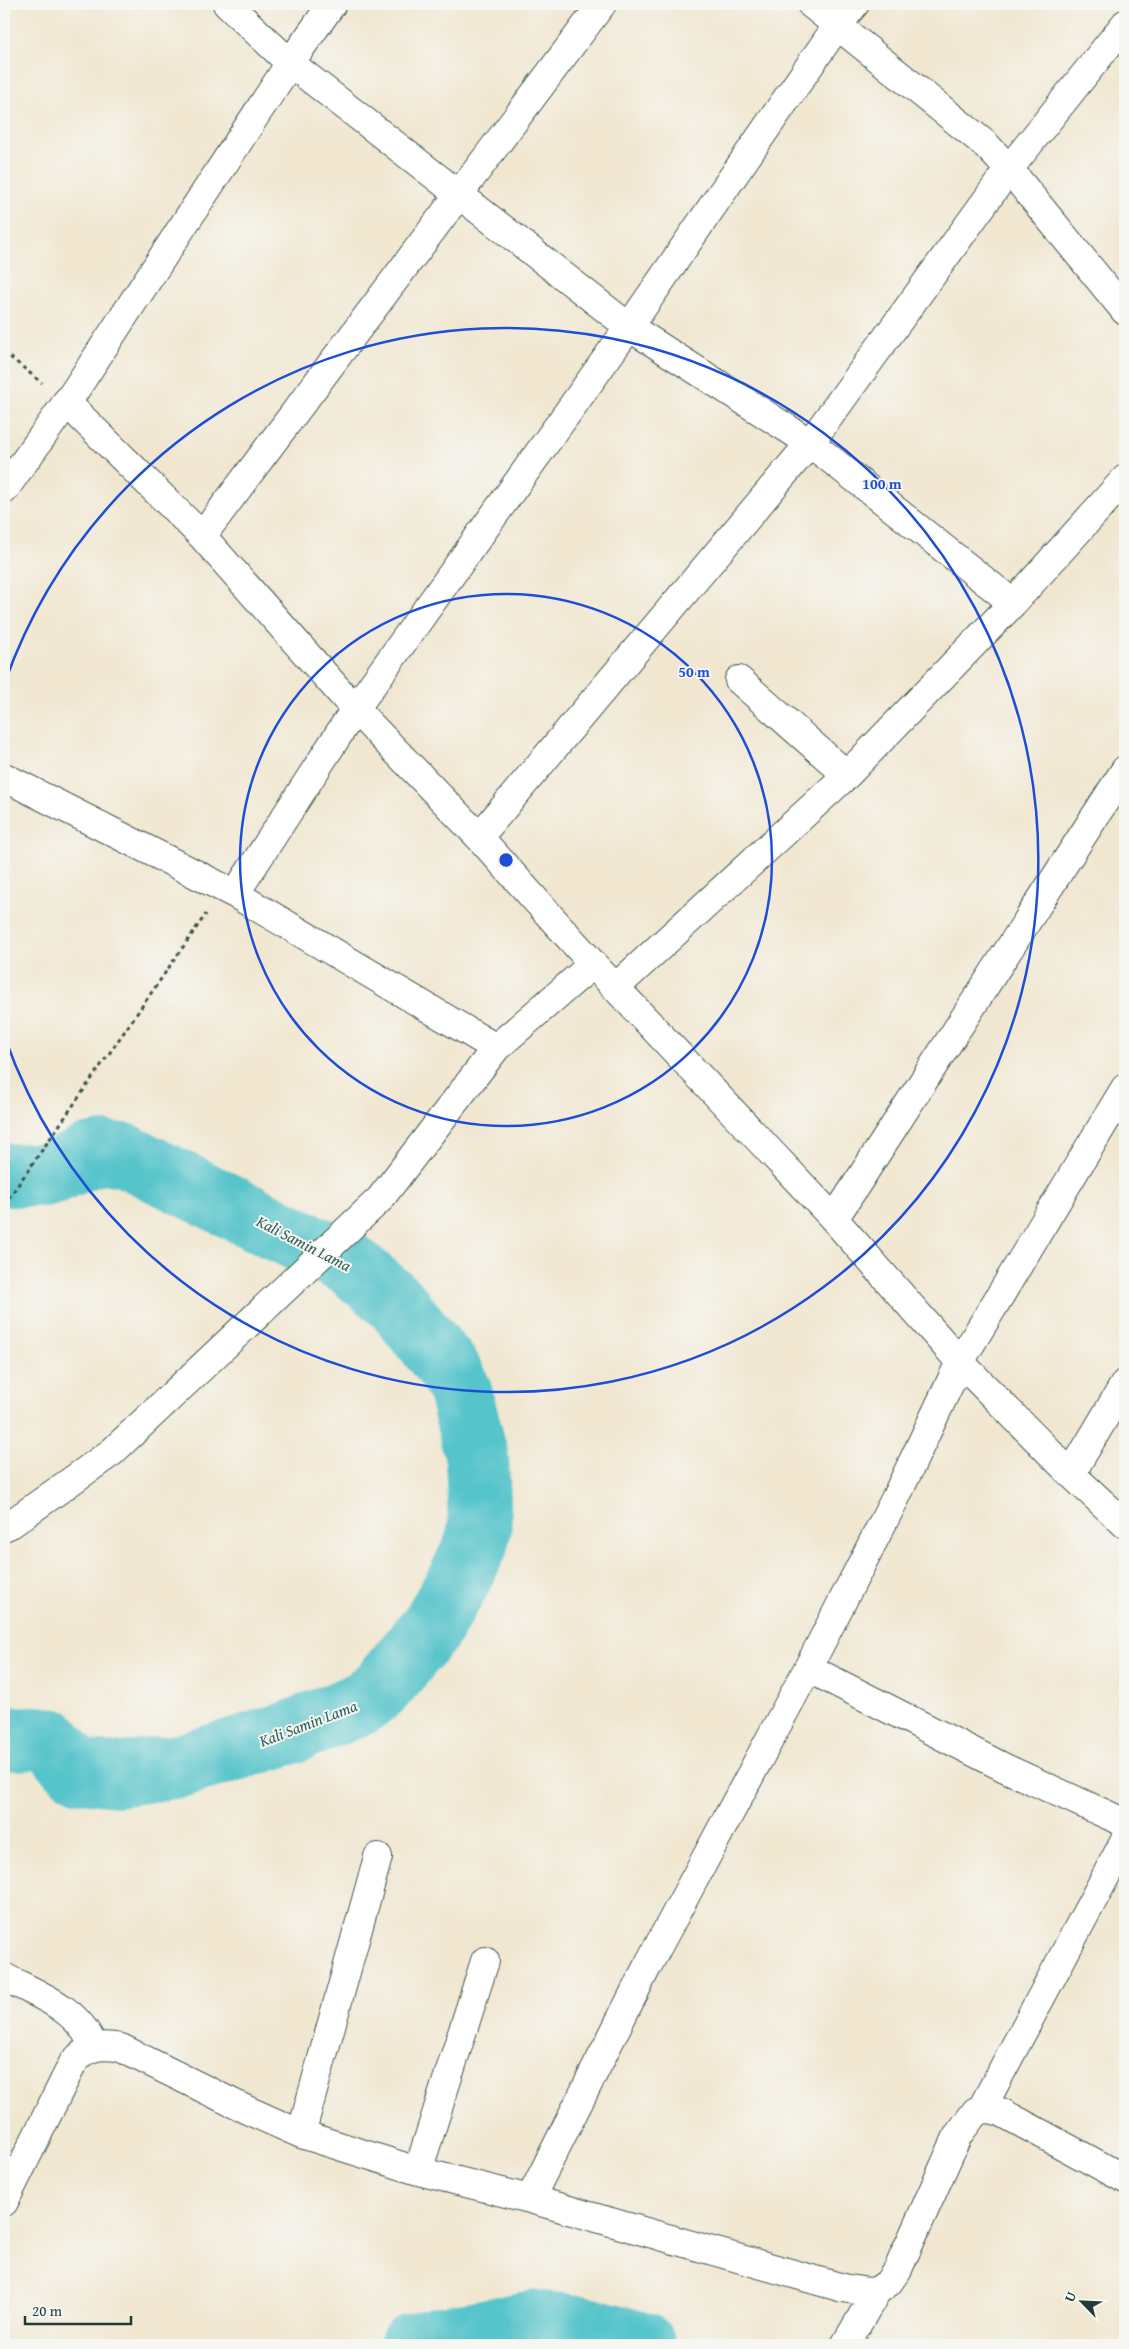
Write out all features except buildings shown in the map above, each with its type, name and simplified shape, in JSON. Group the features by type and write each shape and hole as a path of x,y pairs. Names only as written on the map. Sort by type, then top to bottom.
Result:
{"street":[{"path":"227,4 290,63 629,327 810,443 1013,603"},
{"path":"4,490 66,402 290,63 332,4"},
{"path":"202,536 602,4"},
{"path":"811,4 984,144 1009,169 1125,311"},
{"path":"230,891 355,709 629,327 837,26 855,4"},
{"path":"479,838 810,443 1009,169 1125,24"},
{"path":"66,402 202,536 355,709 479,838 593,964 834,1218 960,1362 1071,1474 1125,1524"},
{"path":"616,987 847,774 1123,487"},
{"path":"739,680 847,774"},
{"path":"834,1218 1125,770"},
{"path":"4,777 230,891 496,1048"},
{"path":"4,1527 11,1524 112,1452 380,1199 496,1048 593,964"},
{"path":"530,2199 647,1967 808,1668 895,1499 960,1362 1125,1088"},
{"path":"1071,1474 1125,1383"},
{"path":"808,1668 1005,1768 1125,1824"},
{"path":"845,2345 877,2291 888,2283 898,2269 958,2135 972,2114 982,2108 1125,1840"},
{"path":"301,2134 378,1857"},
{"path":"418,2171 485,1961"},
{"path":"4,1977 60,2006 77,2019 89,2035 94,2047"},
{"path":"4,2202 73,2063 82,2052 106,2045 121,2048 247,2110 301,2134 418,2171 530,2199 842,2288 877,2291"},
{"path":"982,2108 1001,2112 1125,2179"}],"path":[{"path":"4,352 66,402"},
{"path":"4,1205 230,891"}],"waterway":[{"name":"Kali Samin Lama","path":"4,1175 43,1175 57,1171 88,1156 104,1153 124,1155 351,1265 396,1303 449,1369 460,1391 477,1458 480,1526 476,1545 458,1582 431,1628 382,1687 360,1704 292,1732 180,1766 116,1775 81,1771 74,1767 51,1740 37,1738 4,1739"},
{"name":"Kali Samin Lama","path":"411,2345 535,2322 588,2328 645,2345"}]}
